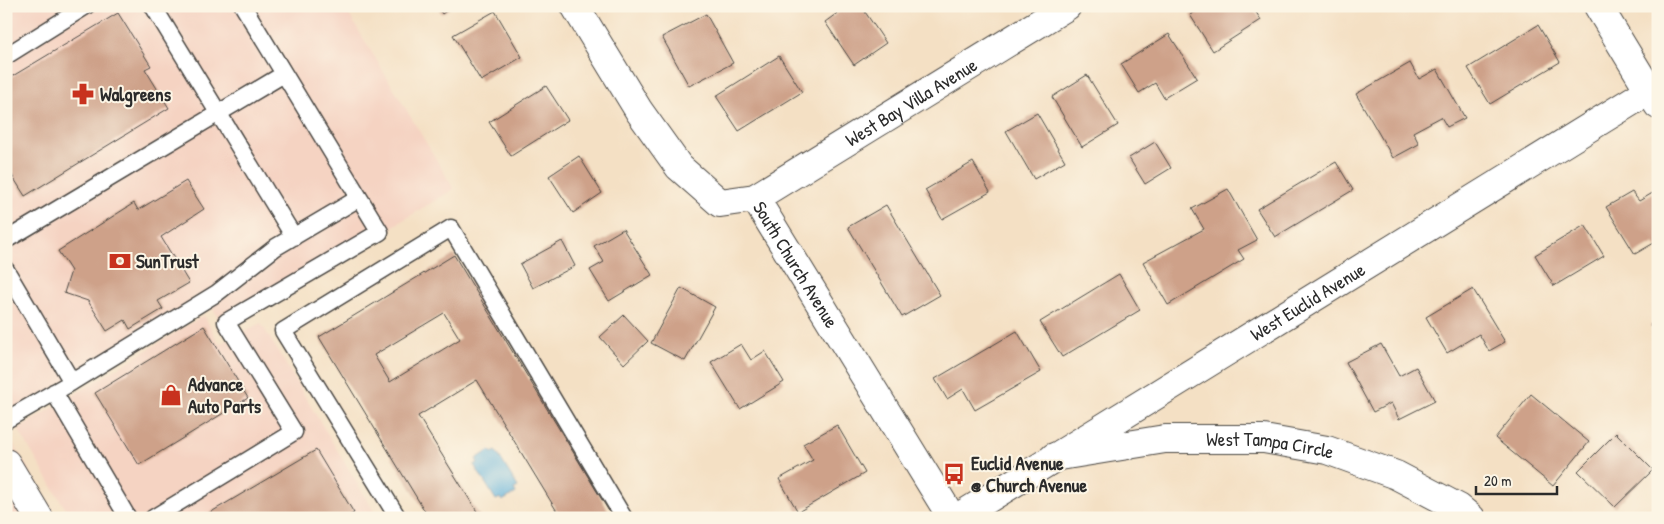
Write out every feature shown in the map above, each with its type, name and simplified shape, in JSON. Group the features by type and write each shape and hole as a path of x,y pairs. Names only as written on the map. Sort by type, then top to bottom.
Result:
{"street":[{"name":"South Church Avenue","path":"575,6 639,111 679,168 720,203 755,198 952,518"},
{"name":"West Bay Villa Avenue","path":"755,198 1067,6"},
{"path":"1598,6 1655,93"},
{"name":"West Euclid Avenue","path":"957,518 1054,457 1655,93"},
{"name":"West Tampa Circle","path":"1054,457 1165,439 1264,439 1327,450 1396,474 1459,508 1471,518"},
{"path":"6,463 39,518"}],"lane":[{"path":"6,56 86,6"},
{"path":"152,6 294,237"},
{"path":"153,518 294,432 226,322 380,232 243,6"},
{"path":"6,240 284,74"},
{"path":"6,420 218,293 276,247 359,198"},
{"path":"398,518 283,331 451,228 624,518"},
{"path":"6,270 72,382"},
{"path":"54,392 128,518"}],"shaded area":[{"path":"6,6 344,6 454,189 254,311 223,327 212,307 205,303 6,426"},
{"path":"204,315 219,344 261,323 378,518 71,518 18,429"},
{"path":"6,429 8,435 57,518 6,437"},
{"path":"6,490 23,518 6,518"}],"water":[{"path":"490,450 492,453 496,451 518,487 514,489 516,493 502,501 500,498 496,500 474,465 478,463 476,459"}],"building":[{"path":"437,6 453,6 442,14"},
{"path":"847,6 861,6 886,43 854,65 825,22"},
{"path":"1204,6 1252,6 1261,20 1213,51 1190,15"},
{"path":"495,11 522,57 481,81 453,35"},
{"name":"Walgreens","path":"118,13 151,66 145,69 169,108 25,196 6,166 6,80"},
{"path":"706,14 733,63 689,86 662,37"},
{"path":"1538,25 1560,62 1490,104 1468,68"},
{"path":"1169,34 1197,78 1164,98 1155,83 1139,93 1121,64"},
{"path":"779,56 802,92 739,131 716,96"},
{"path":"1410,63 1419,79 1437,69 1465,118 1447,127 1441,117 1413,132 1419,144 1393,158 1356,94"},
{"path":"1087,75 1118,125 1082,147 1052,97"},
{"path":"546,86 568,120 511,156 489,122"},
{"path":"1037,113 1065,161 1034,179 1006,131"},
{"path":"1155,142 1171,168 1145,184 1129,158"},
{"path":"579,156 602,193 573,213 549,176"},
{"path":"973,162 990,192 942,219 925,190"},
{"path":"1336,162 1353,190 1275,237 1257,209"},
{"name":"SunTrust","path":"186,181 204,209 161,237 189,283 158,301 163,309 130,329 125,320 107,331 88,301 64,293 71,271 58,251 134,203 138,210"},
{"path":"1228,189 1257,240 1238,250 1244,259 1168,305 1143,262 1204,229 1192,209"},
{"path":"1656,191 1658,195 1658,250 1654,243 1635,254 1606,207 1632,192 1639,201"},
{"path":"886,205 940,295 902,317 848,227"},
{"path":"1585,225 1604,256 1554,286 1535,255"},
{"path":"623,229 652,275 609,301 590,270 604,262 594,246"},
{"path":"562,241 575,266 533,288 520,264"},
{"path":"454,255 613,518 561,518 477,380 418,416 481,518 429,518 319,337","holes":["444,313 460,339 390,382 374,355"]},
{"path":"1119,274 1140,310 1062,357 1040,322"},
{"path":"681,288 715,307 685,361 651,343"},
{"path":"1473,289 1505,342 1489,351 1479,334 1447,353 1426,317"},
{"path":"624,315 648,341 624,364 600,337"},
{"path":"1658,320 1658,336 1650,325"},
{"name":"Advance Auto Parts","path":"204,326 248,398 139,465 95,393"},
{"path":"1017,331 1041,372 975,410 963,389 947,399 935,379"},
{"path":"741,344 751,360 765,351 784,382 740,409 711,362"},
{"path":"1381,344 1399,376 1416,367 1435,401 1399,419 1391,403 1373,412 1346,362"},
{"path":"1531,394 1589,442 1553,486 1495,438"},
{"path":"837,425 865,473 798,512 779,479 813,460 803,444"},
{"path":"1616,433 1653,470 1615,507 1578,471"},
{"path":"316,450 354,513 346,518 201,518"}],"place":[{"name":"Walgreens","path":"83,94"},
{"name":"SunTrust","path":"120,261"},
{"name":"Advance Auto Parts","path":"171,395"},
{"name":"Euclid Avenue @ Church Avenue","path":"954,474"}]}
